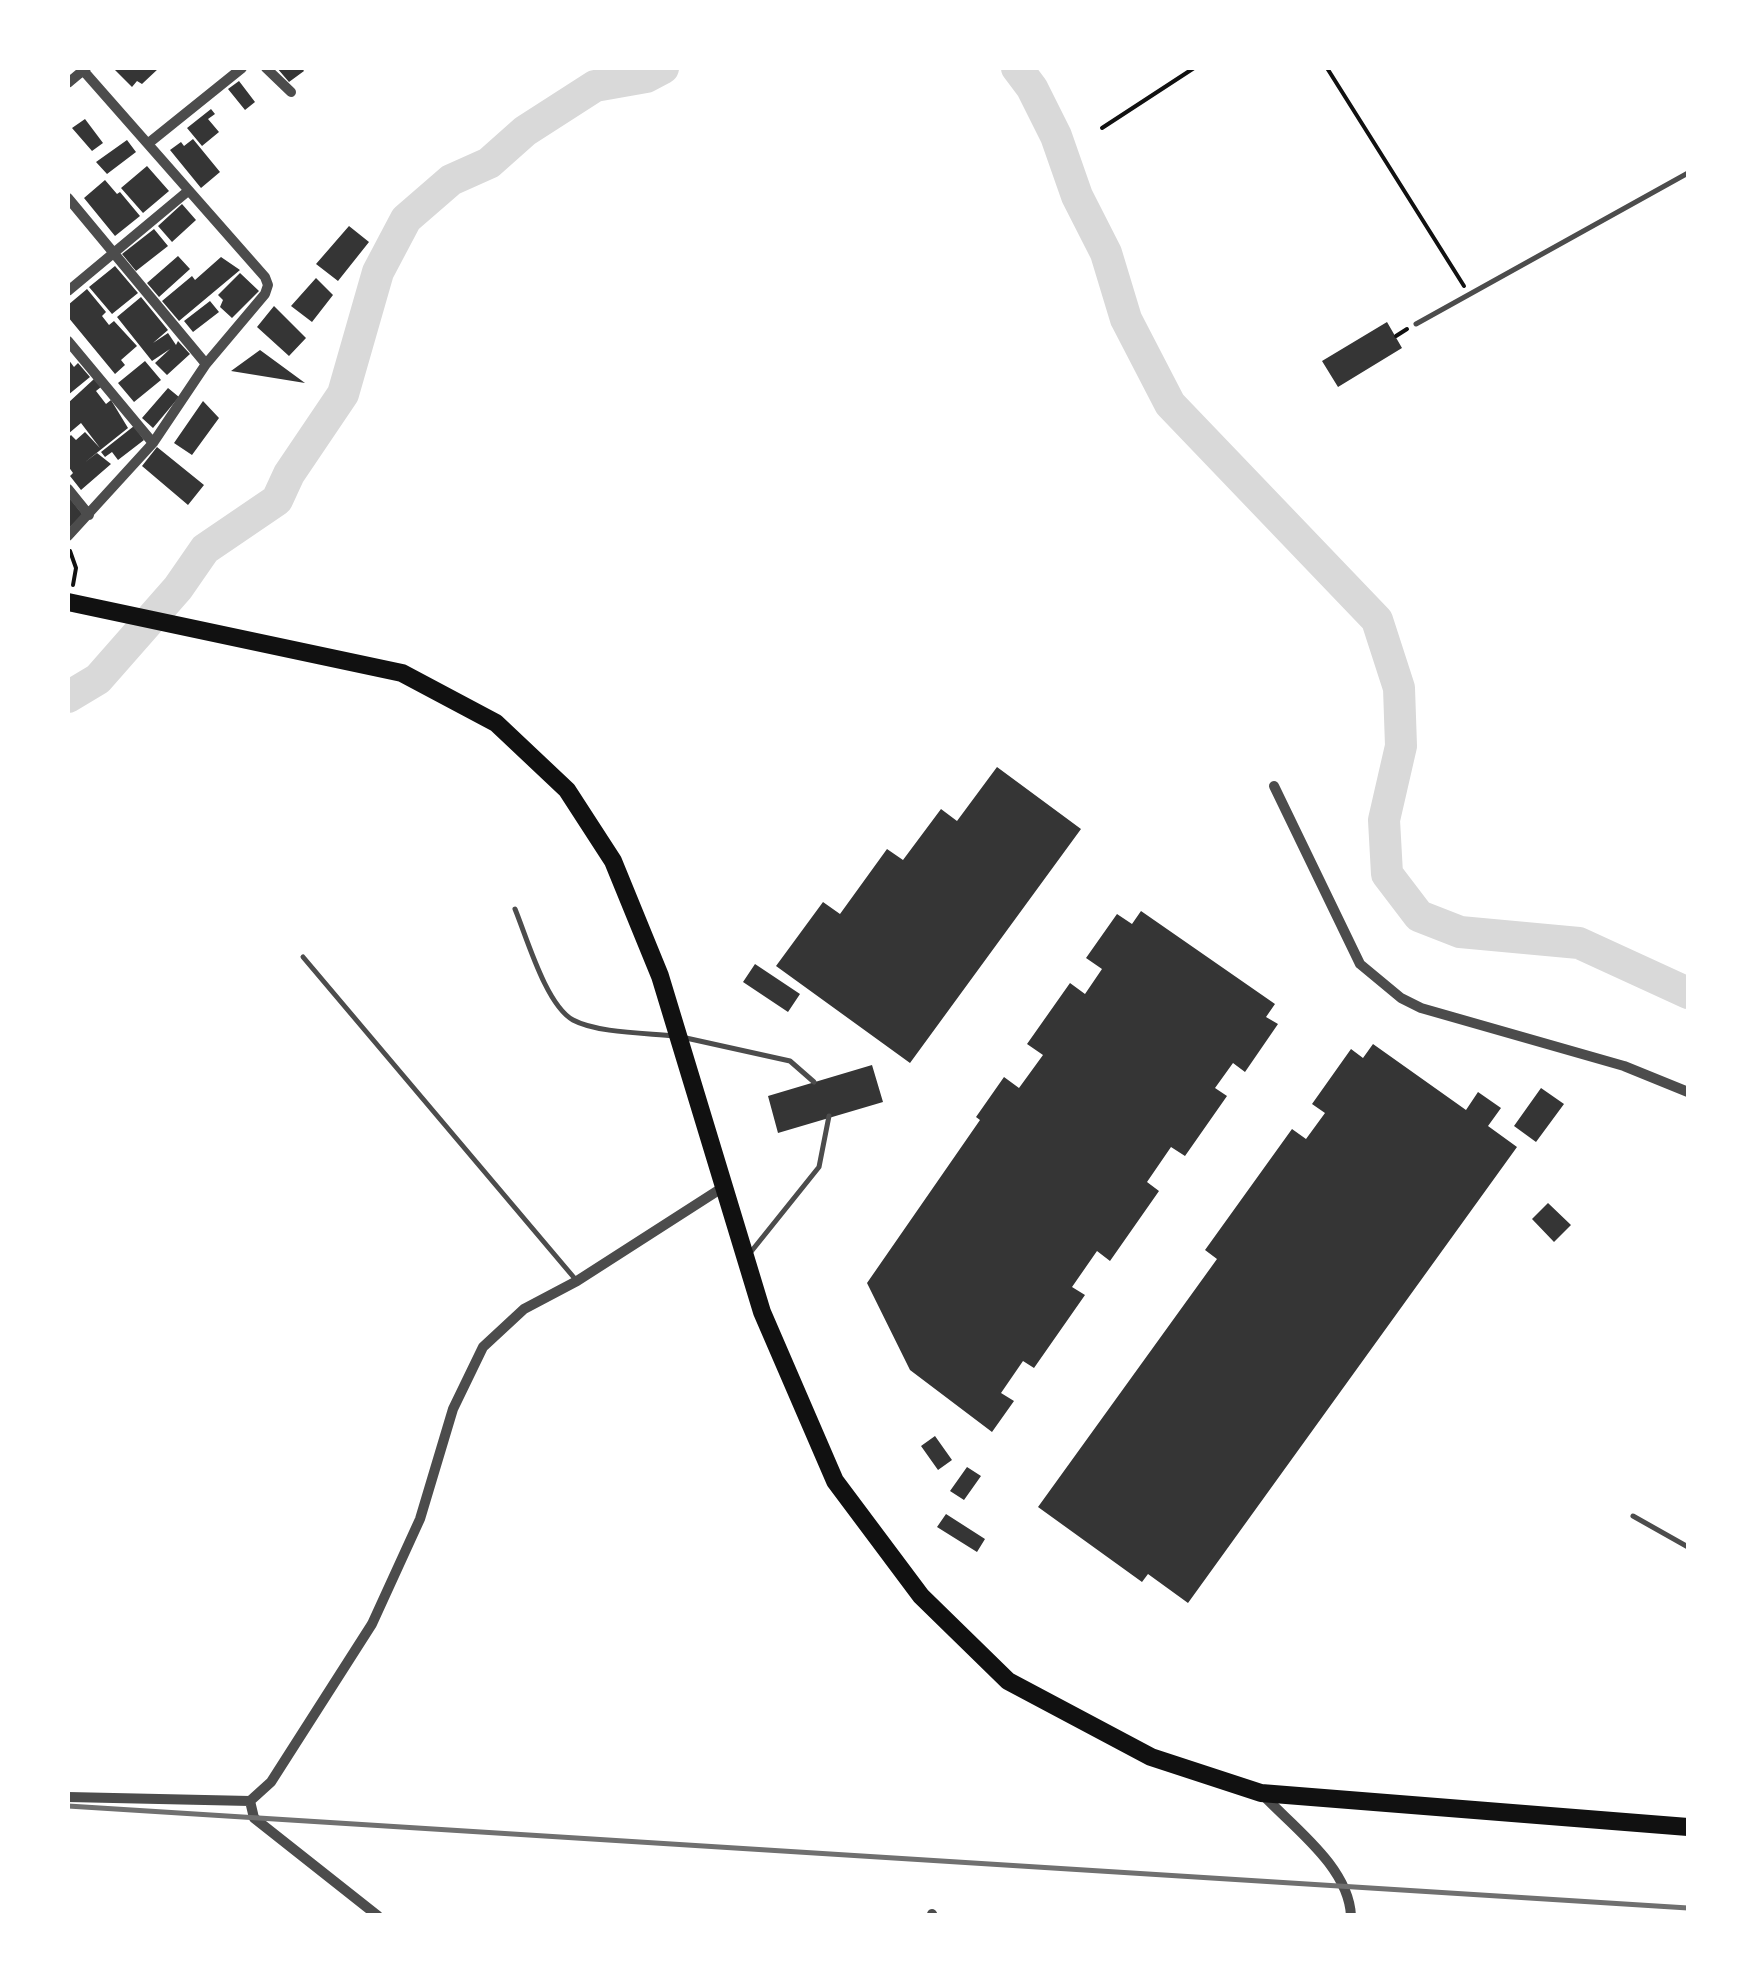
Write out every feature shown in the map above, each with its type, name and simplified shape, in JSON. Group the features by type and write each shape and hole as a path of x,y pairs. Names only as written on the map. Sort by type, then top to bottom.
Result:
{"main road":[{"path":"69,603 402,674 496,723 567,790 614,861 660,976 762,1312 835,1480 922,1596 1008,1681 1151,1757 1261,1794 1688,1827"}],"street":[{"path":"68,83 83,68 265,277 265,294 206,364 153,443 68,536"},
{"path":"150,142 242,68"},
{"path":"266,68 291,92"},
{"path":"68,291 188,191"},
{"path":"68,198 206,364"},
{"path":"68,341 153,443"},
{"path":"68,489 88,514"},
{"path":"1274,786 1360,964 1401,998 1420,1008 1624,1066 1688,1092"},
{"path":"68,1796 250,1801 271,1782 372,1624 420,1519 453,1408 483,1347 524,1309 725,1186"},
{"path":"1261,1794 1330,1865 1350,1900 1351,1916"},
{"path":"250,1801 254,1818 378,1916"}],"lane":[{"path":"1416,324 1688,173"},
{"path":"514,908 554,1003 569,1018 585,1026 678,1036 790,1061 814,1082"},
{"path":"304,957 577,1280"},
{"path":"746,1259 820,1167 829,1116"},
{"path":"1633,1516 1688,1547"}],"path":[{"path":"1102,128 1194,68"},
{"path":"1327,68 1469,295"},
{"path":"68,546 76,568 69,603"}],"building":[{"path":"113,68 159,68 142,84 137,81 132,87"},
{"path":"277,68 302,68 304,71 289,82"},
{"path":"239,81 255,102 245,110 228,89"},
{"path":"211,109 215,114 208,119 219,132 202,146 187,128"},
{"path":"85,119 103,143 92,151 72,128"},
{"path":"193,139 220,172 201,188 170,150"},
{"path":"127,140 136,152 107,174 96,162"},
{"path":"147,166 169,191 143,213 121,188"},
{"path":"105,180 140,216 115,236 84,198"},
{"path":"182,204 196,220 172,242 158,226"},
{"path":"349,226 369,242 338,281 316,264"},
{"path":"154,229 168,246 136,271 122,254"},
{"path":"178,256 190,269 159,297 147,283"},
{"path":"221,257 240,270 179,321 162,301"},
{"path":"115,266 138,293 112,314 89,287"},
{"path":"240,273 259,291 232,318 220,307 223,300 218,295"},
{"path":"316,278 333,295 312,322 291,306"},
{"path":"87,289 106,312 102,316 109,325 114,321 137,346 121,360 125,365 115,374 68,317 68,305"},
{"path":"141,297 168,330 153,343 168,333 176,345 178,341 190,354 167,375 155,363 170,349 152,361 117,317"},
{"path":"210,301 219,312 193,332 184,321"},
{"path":"274,306 306,338 289,356 257,327"},
{"path":"1387,322 1402,348 1338,387 1322,361"},
{"path":"260,350 305,383 231,371"},
{"path":"68,359 74,367 78,363 90,377 68,395"},
{"path":"145,361 161,380 134,402 118,383"},
{"path":"94,379 101,387 96,391 106,404 111,400 128,428 84,463 97,453 111,464 81,490 70,476 73,473 68,466 68,438 71,435 76,440 85,432 100,448 81,423 68,434 68,403"},
{"path":"168,388 179,397 153,428 142,418"},
{"path":"203,401 219,418 192,455 174,443"},
{"path":"134,426 144,440 118,460 112,452 105,457 101,452"},
{"path":"157,447 204,485 188,505 142,466"},
{"path":"68,496 83,515 68,529"},
{"path":"997,767 1081,829 910,1063 776,966 823,902 840,914 887,849 903,860 941,809 957,821"},
{"path":"1141,911 1275,1004 1266,1017 1278,1024 1245,1072 1233,1063 1215,1088 1227,1096 1185,1156 1171,1147 1147,1182 1159,1191 1110,1261 1097,1251 1072,1287 1085,1295 1034,1368 1023,1361 1001,1393 1014,1401 992,1432 910,1370 867,1283 980,1120 976,1117 1004,1077 1019,1088 1043,1055 1027,1044 1070,983 1085,994 1102,969 1086,958 1117,914 1132,924"},
{"path":"755,964 800,994 788,1012 743,982"},
{"path":"1373,1044 1466,1110 1478,1092 1501,1108 1488,1126 1517,1147 1188,1603 1148,1574 1142,1582 1038,1507 1217,1259 1205,1250 1292,1129 1306,1139 1325,1113 1312,1104 1351,1049 1363,1058"},
{"path":"872,1065 883,1102 778,1133 768,1096"},
{"path":"1541,1088 1564,1104 1536,1142 1514,1126"},
{"path":"1548,1203 1571,1225 1554,1242 1532,1219"},
{"path":"935,1436 952,1460 938,1470 921,1446"},
{"path":"967,1467 981,1476 964,1500 950,1491"},
{"path":"946,1514 985,1539 977,1552 937,1527"}],"waterway":[{"path":"68,697 98,679 178,588 205,549 277,500 289,474 343,394 378,272 406,219 451,180 489,163 525,131 595,86 646,77 663,68"},
{"path":"1017,68 1032,88 1056,136 1077,196 1106,253 1126,319 1170,404 1377,620 1399,688 1401,746 1384,820 1387,874 1419,916 1460,932 1579,943 1688,993"}],"railway":[{"path":"68,1806 1688,1908"}]}
